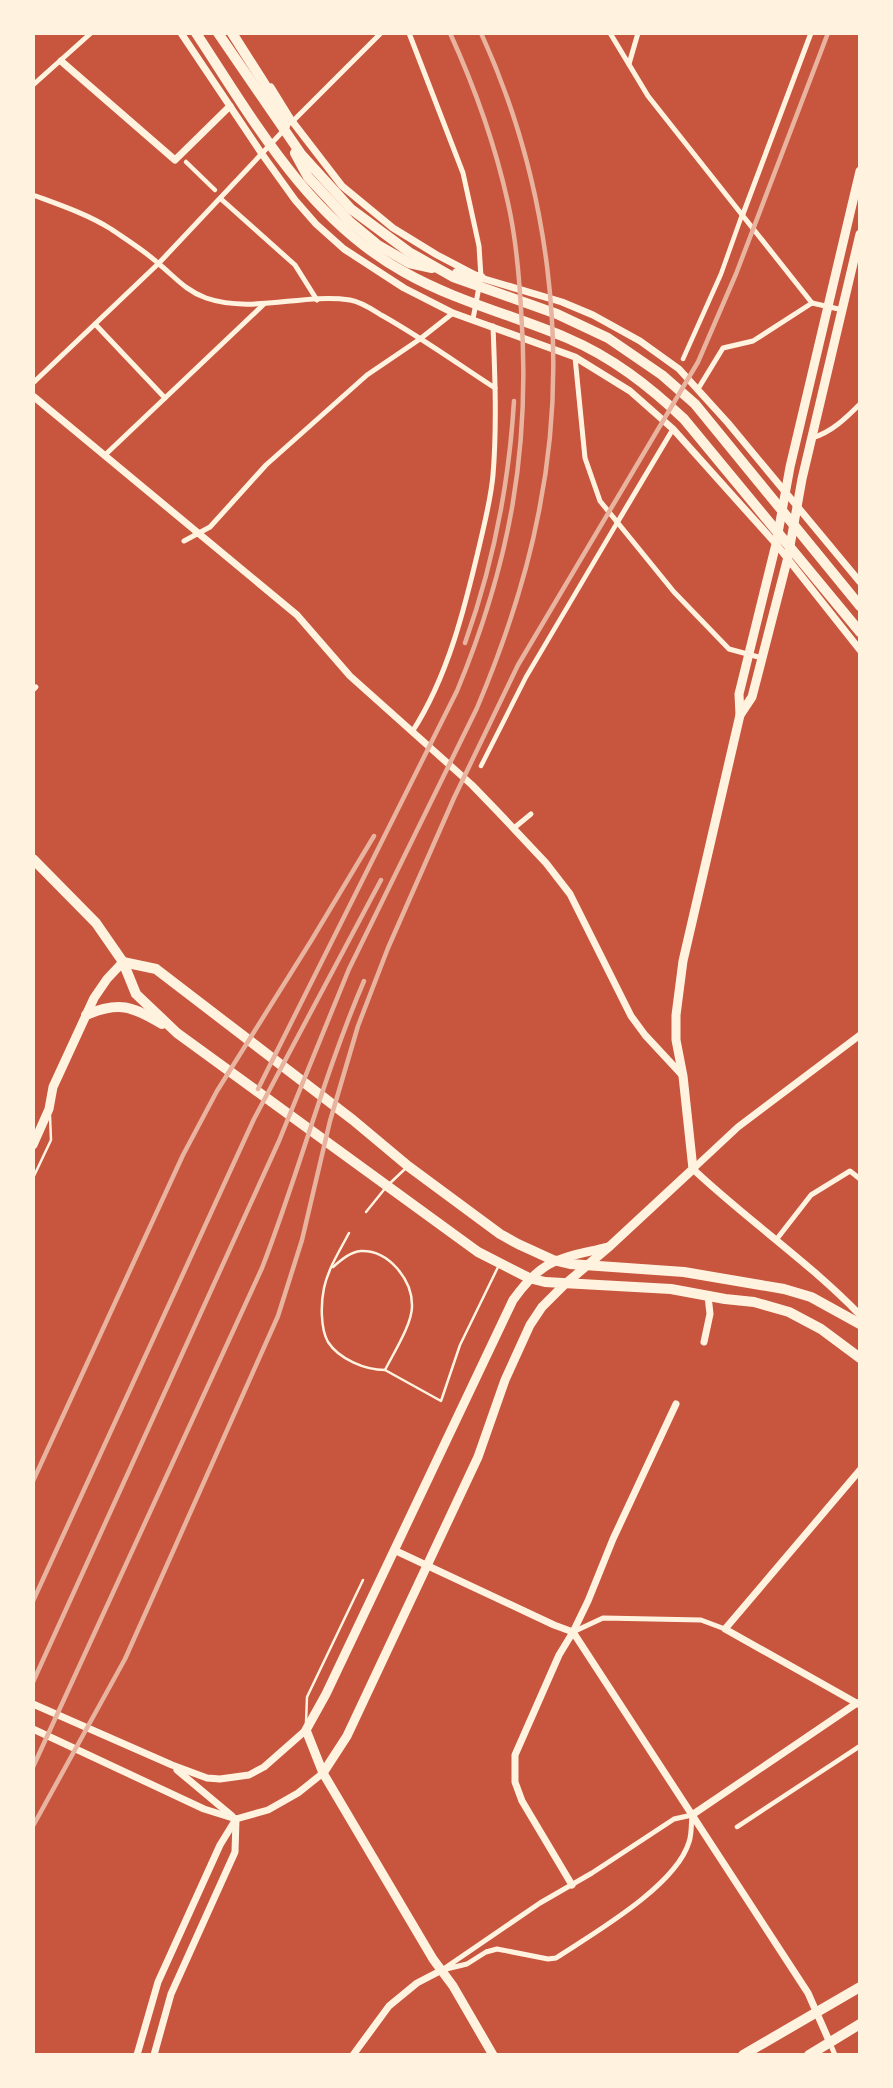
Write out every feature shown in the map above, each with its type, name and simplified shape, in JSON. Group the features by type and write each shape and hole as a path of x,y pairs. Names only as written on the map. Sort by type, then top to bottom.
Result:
{"highway":[{"path":"196,33 275,153 305,190 341,227 404,273 568,338 618,364 653,390 684,419 860,632"},
{"path":"218,33 302,154 351,209 410,252 453,277 557,314 608,338 662,374 695,404 860,606"},
{"path":"234,33 281,113 292,146 308,177 349,220 378,245 409,263 481,278"},
{"path":"33,859 96,923 123,962 136,994 177,1033"},
{"path":"123,962 156,969 353,1119 408,1166 500,1234 553,1260 586,1266 684,1272 784,1289 811,1297 860,1324"},
{"path":"86,1015 109,1007 134,1008 177,1033 478,1252 529,1278 564,1285 671,1289 754,1302 789,1311 821,1329 860,1358"},
{"path":"743,2055 860,1987"},
{"path":"809,2055 860,2024"}],"main road":[{"path":"323,1773 347,1736 478,1457 520,1344 542,1307 693,1170 676,1028 679,987 740,715 739,694 776,544 790,467 860,171"},
{"path":"740,715 752,697 788,557 802,479 860,234"},
{"path":"33,1144 49,1109 53,1087 93,998 123,962"},
{"path":"494,2055 323,1773 306,1730 326,1694 508,1310 529,1278 553,1260 610,1247"}],"street":[{"path":"33,85 92,33"},
{"path":"181,33 295,200 344,249 404,288 453,313 575,357 630,390 673,429 788,557 860,650"},
{"path":"234,33 292,121 342,186 372,213 437,255 481,278 562,302 593,316 640,341 679,369 860,582"},
{"path":"33,383 159,264 292,121 381,33"},
{"path":"409,33 463,173 479,246 481,278 473,319"},
{"path":"610,33 648,96 812,303 843,310"},
{"path":"629,64 638,33"},
{"path":"683,359 721,274 811,33"},
{"path":"61,61 175,160 230,106"},
{"path":"186,162 215,190"},
{"path":"33,195 79,212 111,229 159,264 182,286 206,298 232,303 264,304 317,300 350,300 360,303 412,332 495,388"},
{"path":"221,199 295,265 317,300"},
{"path":"848,282 860,274"},
{"path":"698,389 723,348 753,341 812,303"},
{"path":"105,455 264,304"},
{"path":"184,541 210,527 266,465 366,375 421,340 453,313"},
{"path":"95,324 165,398"},
{"path":"412,732 439,677 457,629 470,584 493,477 493,326"},
{"path":"575,357 585,458 600,501 674,592 730,649 762,658"},
{"path":"33,396 296,615 350,676 472,785 514,828 570,894 631,1016 683,1076"},
{"path":"812,438 843,421 860,404"},
{"path":"481,766 526,677 673,429"},
{"path":"852,573 860,567"},
{"path":"514,828 531,814"},
{"path":"860,1035 738,1127 693,1170 829,1283 860,1315"},
{"path":"776,1241 811,1195 850,1171 860,1179"},
{"path":"704,1342 710,1314 708,1296"},
{"path":"572,1885 522,1801 513,1767 520,1739 573,1632 676,1405"},
{"path":"725,1629 860,1470"},
{"path":"394,1550 573,1632 800,1982 817,2012 835,2055"},
{"path":"355,2054 389,2006 417,1983 442,1970 540,1903 674,1819 692,1815 858,1704 725,1629 701,1620 603,1618 573,1632"},
{"path":"33,1704 207,1778 249,1775 278,1757 306,1730"},
{"path":"33,1729 204,1809 236,1819 268,1810 298,1793 323,1773"},
{"path":"737,1827 860,1746"},
{"path":"172,1765 236,1819"},
{"path":"442,1970 467,1964 486,1952 497,1949 548,1959 556,1958 645,1898 682,1857 689,1842 692,1815"},
{"path":"137,2055 158,1982 220,1845 236,1819"},
{"path":"155,2055 171,1994 235,1852 236,1819"}],"lane":[{"path":"33,1178 51,1140 49,1109"},
{"path":"366,1212 387,1185 408,1166"},
{"path":"349,1233 326,1278 322,1301 328,1341 346,1359 376,1370 385,1370 440,1401 460,1345 499,1264"},
{"path":"331,1269 348,1255 361,1251 385,1259 405,1277 413,1307 385,1370"},
{"path":"306,1730 307,1697 363,1580"}],"railway":[{"path":"258,1089 457,691 491,597 513,504 523,409 520,296 515,242 491,138 450,33"},
{"path":"33,1682 279,1141 349,969 477,708 505,635 528,561 548,451 553,389 547,267 523,147 504,89 481,33"},
{"path":"33,1826 125,1659 278,1316 302,1240 330,1121 358,1026 388,948 454,798 518,665 698,362 736,274 828,33"},
{"path":"465,643 484,584 498,524 514,401"},
{"path":"33,1481 183,1155 217,1091 374,836"},
{"path":"33,1601 254,1119 381,880"},
{"path":"33,1767 262,1268 336,1052 364,981"}]}
